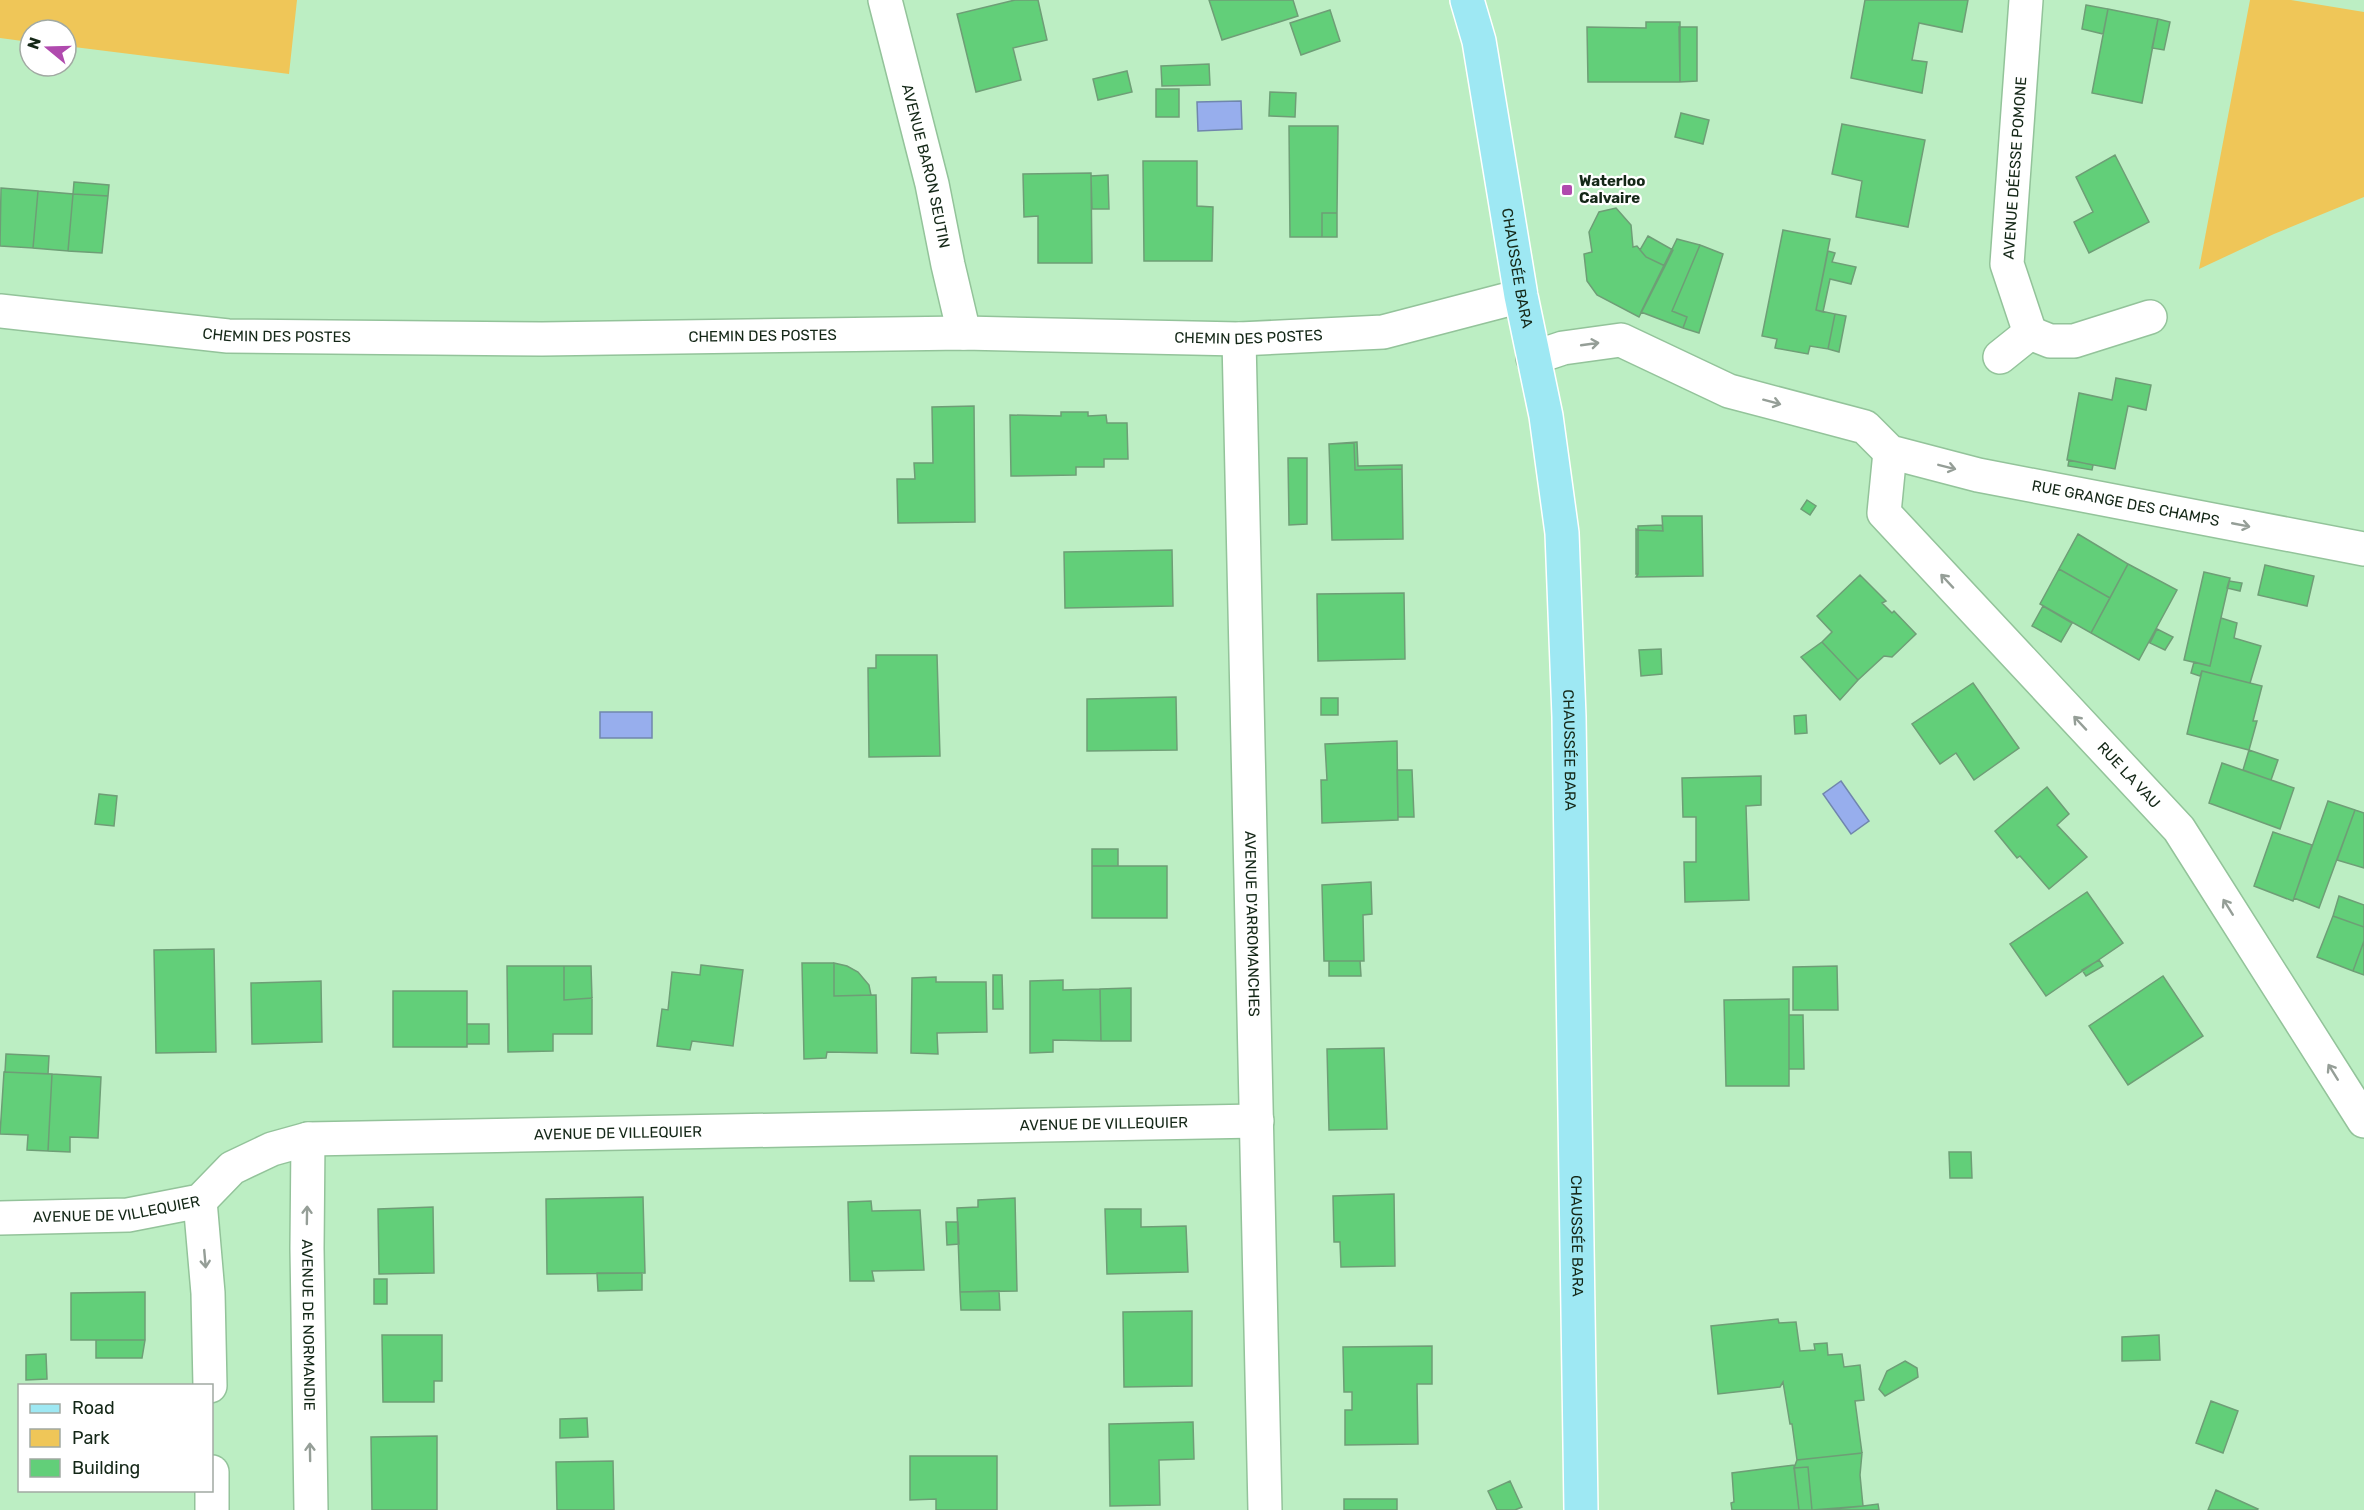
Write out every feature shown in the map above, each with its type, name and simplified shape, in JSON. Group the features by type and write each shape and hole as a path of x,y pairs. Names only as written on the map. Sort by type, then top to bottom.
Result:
{"main road":[{"name":"CHAUSSÉE BARA","path":"1467,0 1479,41 1521,296 1546,416 1562,533 1569,706 1581,1510"}],"street":[{"name":"AVENUE BARON SEUTIN","path":"885,0 932,184 964,333"},
{"name":"AVENUE DÉESSE POMONE","path":"2026,0 2007,264 2030,333"},
{"name":"CHEMIN DES POSTES","path":"0,311 228,336 542,339 964,333 1239,339 1383,332 1521,296"},
{"path":"2000,357 2030,333 2050,341 2074,341 2150,316"},
{"name":"AVENUE D'ARROMANCHES","path":"1239,339 1265,1510"},
{"path":"1533,358 1563,348 1621,340 1729,391 1864,427 1890,452"},
{"name":"RUE GRANGE DES CHAMPS","path":"1890,452 1978,475 2364,549"},
{"name":"RUE LA VAU","path":"1890,452 1884,513 2179,829 2364,1121"},
{"name":"AVENUE DE VILLEQUIER","path":"0,1218 128,1215 200,1201 232,1168 272,1149 308,1139 1257,1121"},
{"name":"AVENUE DE NORMANDIE","path":"308,1139 307,1248 311,1510"},
{"path":"200,1201 208,1293 210,1384"},
{"path":"212,1492 212,1510"}],"green space":[{"path":"0,0 297,0 289,74 78,48 78,18 18,18 18,40 0,38"},
{"path":"2250,0 2291,0 2364,12 2364,197 2274,234 2199,269"}],"water":[{"path":"1241,101 1242,129 1198,131 1197,102"},
{"path":"600,712 652,712 652,738 600,738"},
{"path":"1841,781 1869,821 1851,834 1823,794"}],"building":[{"path":"1015,0 1038,0 1047,40 1013,48 1021,80 976,92 957,14"},
{"path":"1209,0 1293,0 1298,16 1222,40"},
{"path":"1865,0 1968,0 1962,32 1919,23 1912,60 1927,62 1922,93 1851,78"},
{"path":"2086,5 2108,9 2103,34 2082,29"},
{"path":"2108,9 2158,19 2142,103 2092,93"},
{"path":"1330,10 1340,41 1301,55 1290,23"},
{"path":"2158,19 2170,22 2164,50 2152,48"},
{"path":"1646,22 1680,22 1680,82 1588,82 1587,27 1646,28"},
{"path":"1679,27 1697,27 1697,81 1680,82"},
{"path":"1209,64 1210,85 1162,86 1161,66"},
{"path":"1127,71 1132,92 1098,100 1093,79"},
{"path":"1156,89 1179,89 1179,117 1156,117"},
{"path":"1270,92 1296,93 1295,117 1269,116"},
{"path":"1681,113 1709,120 1703,144 1675,137"},
{"path":"1842,124 1925,140 1908,227 1856,217 1862,181 1832,174"},
{"path":"1289,126 1338,126 1337,213 1322,213 1321,237 1290,237"},
{"path":"2115,155 2149,222 2089,253 2074,222 2093,212 2076,177"},
{"path":"1143,161 1197,161 1197,206 1213,207 1212,261 1144,261"},
{"path":"1091,173 1092,263 1038,263 1038,216 1024,217 1023,174"},
{"path":"1108,175 1109,209 1092,209 1091,176"},
{"path":"74,182 109,185 108,196 73,194"},
{"path":"1,188 38,191 33,248 0,246"},
{"path":"38,191 73,194 68,251 33,248"},
{"path":"73,194 108,196 102,253 68,251"},
{"path":"1616,208 1631,225 1633,247 1637,246 1646,257 1665,266 1639,317 1597,295 1587,281 1584,254 1592,252 1589,232 1599,212"},
{"path":"1322,213 1337,213 1337,237 1321,237"},
{"path":"1783,230 1830,239 1816,310 1835,314 1828,349 1810,346 1808,354 1775,348 1777,339 1762,336"},
{"path":"1648,236 1673,250 1665,266 1646,257 1640,250"},
{"path":"1677,239 1700,245 1672,311 1687,317 1683,328 1641,312"},
{"path":"1700,245 1723,254 1699,333 1683,328 1687,317 1672,311"},
{"path":"1828,251 1835,253 1832,262 1856,267 1851,284 1830,279 1823,312 1816,310"},
{"path":"1835,314 1846,316 1839,352 1828,349"},
{"path":"2116,378 2151,385 2146,410 2128,406 2115,469 2067,460 2079,393 2112,400"},
{"path":"974,406 975,522 898,523 897,479 915,479 914,463 933,463 932,407"},
{"path":"1061,412 1088,412 1088,416 1106,415 1107,423 1127,423 1128,459 1104,459 1104,467 1076,467 1076,475 1011,476 1010,415 1061,416"},
{"path":"1357,442 1358,466 1402,465 1402,469 1355,470 1354,443 1329,444"},
{"path":"1354,443 1355,470 1402,469 1403,539 1332,540 1329,444"},
{"path":"1288,458 1307,458 1307,524 1289,525"},
{"path":"2069,460 2093,465 2092,470 2068,466"},
{"path":"1807,500 1816,506 1810,515 1801,509"},
{"path":"1662,516 1702,516 1703,576 1636,577 1638,574 1638,530 1663,531"},
{"path":"1662,525 1663,531 1638,530 1638,526"},
{"path":"1636,529 1638,530 1638,574 1636,574"},
{"path":"2078,534 2128,564 2110,598 2059,569"},
{"path":"1172,550 1173,606 1065,608 1064,552"},
{"path":"2128,564 2177,590 2139,660 2091,633"},
{"path":"2265,565 2314,576 2307,606 2258,595"},
{"path":"2059,569 2110,598 2091,633 2040,604"},
{"path":"2204,572 2230,578 2210,666 2184,660"},
{"path":"1860,575 1886,601 1882,603 1892,613 1894,611 1916,634 1892,657 1884,656 1858,680 1822,642 1832,632 1817,616"},
{"path":"2229,581 2242,583 2240,591 2227,588"},
{"path":"1404,593 1405,659 1318,661 1317,594"},
{"path":"2043,606 2072,623 2061,642 2032,626"},
{"path":"2221,618 2237,623 2234,638 2261,646 2250,683 2202,671 2200,676 2191,673 2194,662 2210,666"},
{"path":"2157,629 2173,637 2165,650 2150,643"},
{"path":"1822,642 1858,680 1840,700 1801,657"},
{"path":"1661,649 1662,674 1641,676 1639,650"},
{"path":"876,655 937,655 940,756 869,757 868,668 876,668"},
{"path":"2202,671 2262,686 2253,721 2257,721 2249,750 2187,734"},
{"path":"1973,683 2019,748 1974,780 1956,753 1940,764 1912,724"},
{"path":"1176,697 1177,750 1087,751 1087,699"},
{"path":"1321,698 1338,698 1338,715 1321,715"},
{"path":"1806,715 1807,733 1795,734 1794,716"},
{"path":"1397,741 1398,820 1322,823 1321,780 1327,780 1325,744"},
{"path":"2249,750 2278,760 2271,780 2243,770"},
{"path":"2222,763 2294,788 2280,829 2209,803"},
{"path":"1397,770 1412,770 1414,817 1398,817"},
{"path":"1761,776 1761,805 1746,806 1749,900 1685,902 1684,862 1696,862 1696,817 1683,817 1682,778"},
{"path":"2047,787 2069,814 2057,825 2087,857 2049,889 2020,856 2017,858 1995,831"},
{"path":"99,794 117,796 114,826 95,824"},
{"path":"2328,801 2355,810 2319,908 2294,898"},
{"path":"2355,810 2364,813 2364,868 2337,860"},
{"path":"2273,832 2312,845 2293,901 2254,886"},
{"path":"1092,849 1118,849 1118,866 1092,866"},
{"path":"1092,866 1167,866 1167,918 1092,918"},
{"path":"1371,882 1372,914 1363,915 1364,961 1324,961 1322,885"},
{"path":"2087,892 2123,943 2046,996 2010,944"},
{"path":"2339,896 2364,905 2364,927 2333,916"},
{"path":"2333,916 2364,927 2364,941 2353,971 2317,957"},
{"path":"2364,941 2364,975 2353,971"},
{"path":"214,949 216,1052 156,1053 154,950"},
{"path":"2099,960 2103,966 2086,976 2082,970"},
{"path":"1329,961 1360,961 1361,976 1329,976"},
{"path":"802,963 834,963 834,996 876,995 877,1053 827,1052 826,1058 804,1059"},
{"path":"834,963 858,972 869,985 871,995 834,996"},
{"path":"701,965 743,970 733,1046 692,1041 690,1050 657,1046 662,1009 668,1010 672,972 700,975"},
{"path":"507,966 564,966 564,1000 592,998 592,1034 553,1034 553,1051 508,1052"},
{"path":"564,966 591,966 592,998 564,1000"},
{"path":"1837,966 1838,1010 1793,1010 1793,967"},
{"path":"993,975 1002,975 1003,1009 993,1009"},
{"path":"2163,976 2203,1036 2128,1085 2089,1026"},
{"path":"936,977 936,982 986,982 987,1032 937,1033 938,1054 911,1053 912,978"},
{"path":"1063,980 1063,990 1100,989 1101,1041 1053,1040 1053,1052 1030,1053 1030,981"},
{"path":"321,981 322,1042 252,1044 251,983"},
{"path":"1131,988 1131,1041 1101,1041 1100,989"},
{"path":"393,991 467,991 467,1047 393,1047"},
{"path":"1789,999 1789,1086 1726,1086 1724,1000"},
{"path":"1789,1015 1803,1015 1804,1069 1789,1069"},
{"path":"467,1024 489,1024 489,1044 467,1044"},
{"path":"1384,1048 1387,1129 1329,1130 1327,1049"},
{"path":"6,1054 49,1056 48,1074 5,1072"},
{"path":"4,1072 52,1074 48,1151 27,1150 28,1135 0,1134"},
{"path":"52,1074 101,1077 98,1138 70,1137 70,1152 48,1151"},
{"path":"1949,1152 1971,1152 1972,1178 1950,1178"},
{"path":"1394,1194 1395,1266 1341,1267 1340,1242 1334,1242 1333,1196"},
{"path":"643,1197 645,1273 547,1274 546,1199"},
{"path":"1015,1198 1017,1291 960,1292 957,1208 978,1207 978,1200"},
{"path":"871,1201 872,1211 920,1210 924,1270 872,1271 874,1281 850,1281 848,1202"},
{"path":"433,1207 434,1273 379,1274 378,1209"},
{"path":"1105,1209 1141,1209 1141,1227 1186,1226 1188,1272 1107,1274"},
{"path":"946,1222 958,1222 959,1244 947,1245"},
{"path":"597,1273 642,1273 642,1290 598,1291"},
{"path":"374,1279 387,1279 387,1304 374,1304"},
{"path":"999,1291 1000,1310 961,1310 960,1292"},
{"path":"145,1292 145,1340 71,1340 71,1293"},
{"path":"1192,1311 1192,1386 1124,1387 1123,1312"},
{"path":"1778,1319 1779,1323 1796,1322 1800,1351 1815,1350 1814,1344 1827,1343 1828,1355 1842,1354 1844,1367 1860,1365 1864,1400 1855,1401 1862,1453 1797,1460 1783,1382 1780,1387 1718,1394 1711,1326"},
{"path":"382,1335 442,1335 442,1381 434,1381 434,1402 383,1402"},
{"path":"2159,1335 2160,1360 2122,1361 2122,1337"},
{"path":"96,1340 145,1340 142,1358 96,1358"},
{"path":"1432,1346 1432,1384 1417,1384 1418,1444 1345,1445 1345,1410 1352,1410 1352,1392 1344,1392 1343,1347"},
{"path":"46,1354 47,1379 26,1380 26,1355"},
{"path":"1905,1361 1917,1368 1918,1377 1885,1396 1879,1389 1887,1371"},
{"path":"2211,1401 2238,1411 2223,1453 2196,1443"},
{"path":"587,1418 588,1437 560,1438 560,1419"},
{"path":"1193,1422 1194,1459 1159,1460 1160,1505 1110,1506 1109,1424"},
{"path":"437,1436 437,1510 372,1510 371,1437"},
{"path":"1862,1453 1860,1475 1863,1506 1812,1510 1808,1467 1794,1468 1797,1460"},
{"path":"910,1456 997,1456 997,1510 936,1510 936,1499 910,1500"},
{"path":"613,1461 614,1510 557,1510 556,1462"},
{"path":"1794,1465 1799,1510 1732,1510 1731,1503 1734,1502 1732,1473"},
{"path":"1808,1467 1812,1510 1799,1510 1794,1468"},
{"path":"1510,1481 1522,1507 1515,1510 1497,1510 1488,1491"},
{"path":"2216,1490 2258,1509 2208,1510"},
{"path":"1344,1499 1397,1499 1397,1510 1344,1510"},
{"path":"1878,1504 1879,1510 1825,1510 1863,1506"}],"place":[{"name":"Waterloo Calvaire","path":"1567,190"}]}
